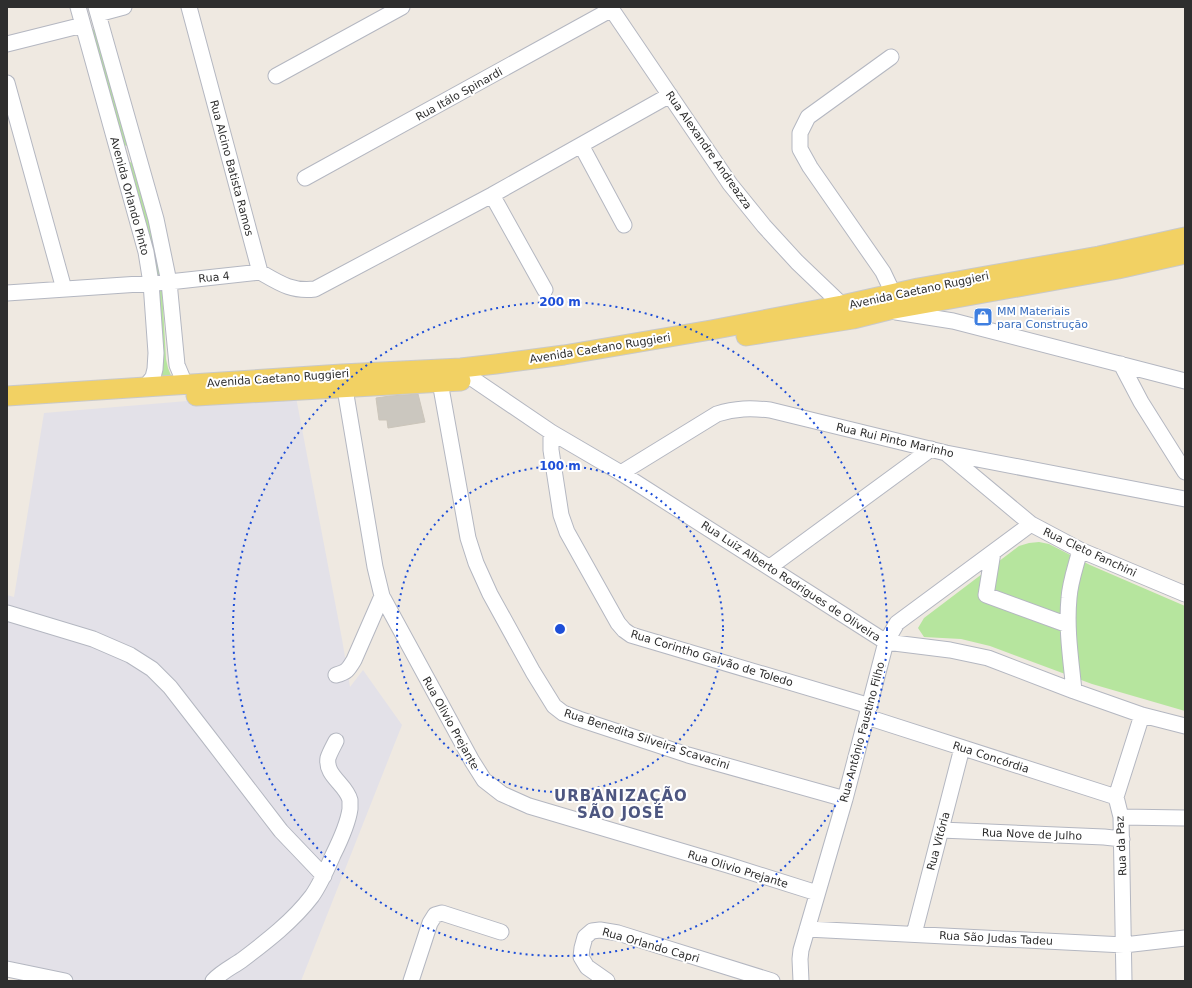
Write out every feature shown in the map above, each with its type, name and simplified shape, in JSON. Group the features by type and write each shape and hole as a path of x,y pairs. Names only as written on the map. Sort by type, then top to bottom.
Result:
{"main road":[{"name":"Avenida Caetano Ruggieri","path":"7,396 185,384 343,380 440,382 473,380 535,372 848,312 891,302 918,288 1099,256 1185,236"},
{"name":"Avenida Caetano Ruggieri","path":"891,302 929,304 1118,270 1185,254"},
{"name":"Avenida Caetano Ruggieri","path":"7,409 343,380 461,368 542,358 711,330 848,312"}],"street":[{"name":"Avenida Orlando Pinto","path":"78,7 146,252 151,283 156,353 153,377 146,386"},
{"path":"97,10 124,7"},
{"name":"Rua Alcino Batista Ramos","path":"189,7 260,272"},
{"path":"276,76 402,7"},
{"name":"Rua Alexandre Andreazza","path":"611,8 730,184 764,226 797,262 848,312"},
{"name":"Rua Itálo Spinardi","path":"305,178 611,8"},
{"name":"Avenida Orlando Pinto","path":"97,10 156,219 168,282 177,365 185,384"},
{"path":"7,44 83,25"},
{"path":"891,57 808,117 800,133 800,149 810,167 883,272 891,302 953,321 1185,381"},
{"path":"7,83 64,289"},
{"path":"260,272 294,289 315,289 492,196 670,95"},
{"path":"581,145 624,225"},
{"path":"120,157 138,152"},
{"path":"492,196 545,290"},
{"name":"Rua 4","path":"7,293 168,282 260,272"},
{"path":"918,288 929,304 953,321"},
{"path":"1121,364 1141,402 1185,472"},
{"name":"Rua Olivio Prejante","path":"343,380 375,567 382,596 472,761 484,780 502,794 529,806 817,893"},
{"name":"Rua Luiz Alberto Rodrigues de Oliveira","path":"473,380 551,432 621,473 886,642 950,650 988,658 1142,715 1185,726"},
{"name":"Rua Benedita Silveira Scavacini","path":"440,382 468,538 476,563 490,594 533,672 554,706 563,713 574,717 681,752 767,778 845,799"},
{"name":"Rua Rui Pinto Marinho","path":"621,473 717,414 729,410 752,408 770,410 946,453 1185,500"},
{"name":"Rua Corintho Galvão de Toledo","path":"551,432 551,450 561,515 567,532 618,623 624,630 631,635 868,712"},
{"path":"770,567 931,449"},
{"name":"Rua Cleto Fanchini","path":"946,453 1031,524 1080,550 1185,594"},
{"name":"Rua Antônio Faustino Filho","path":"800,981 800,959 807,929 845,799 886,642 897,623 1031,524"},
{"path":"1074,691 1068,626 1069,597 1080,550"},
{"path":"993,552 986,595 1068,626"},
{"path":"336,675 344,673 349,668 382,596"},
{"path":"7,613 93,639 130,655 152,670 170,688 281,831 324,876"},
{"name":"Rua Concórdia","path":"868,712 962,748 1116,797"},
{"path":"1116,797 1142,715"},
{"path":"212,981 218,975 241,961 287,923 312,896 324,876 341,840 349,812 350,801 346,792 331,774 328,765 328,758 336,741"},
{"name":"Rua Vitória","path":"914,934 962,748"},
{"name":"Rua da Paz","path":"1116,797 1122,817 1124,981"},
{"path":"1122,817 1185,818"},
{"name":"Rua Nove de Julho","path":"941,830 1104,836 1122,839"},
{"path":"411,981 430,923 435,915 442,913 501,932"},
{"name":"Rua São Judas Tadeu","path":"807,929 1124,945 1185,938"},
{"name":"Rua Orlando Capri","path":"607,981 587,967 581,957 585,937 592,931 600,930 618,933 772,981"},
{"path":"7,969 65,981"}],"shaded area":[{"path":"295,392 350,687 363,670 402,725 301,981 43,981 7,974 7,595 14,597 44,413"}],"green space":[{"path":"94,29 96,30 128,143 127,146 124,145 92,31"},
{"path":"130,162 132,163 158,253 161,274 159,275 157,275 128,164"},
{"path":"162,289 166,359 172,378 159,379 157,290"},
{"path":"1039,542 1049,544 1090,565 1185,606 1185,711 1092,684 990,646 961,639 924,637 918,628 924,618 1019,546"}],"building":[{"path":"418,394 425,422 388,428 387,420 379,420 376,398"}],"place":[{"name":"MM Materiais para Construção","path":"983,317"}],"district":[{"name":"URBANIZAÇÃO SÃO JOSÉ","path":"621,804"}]}
